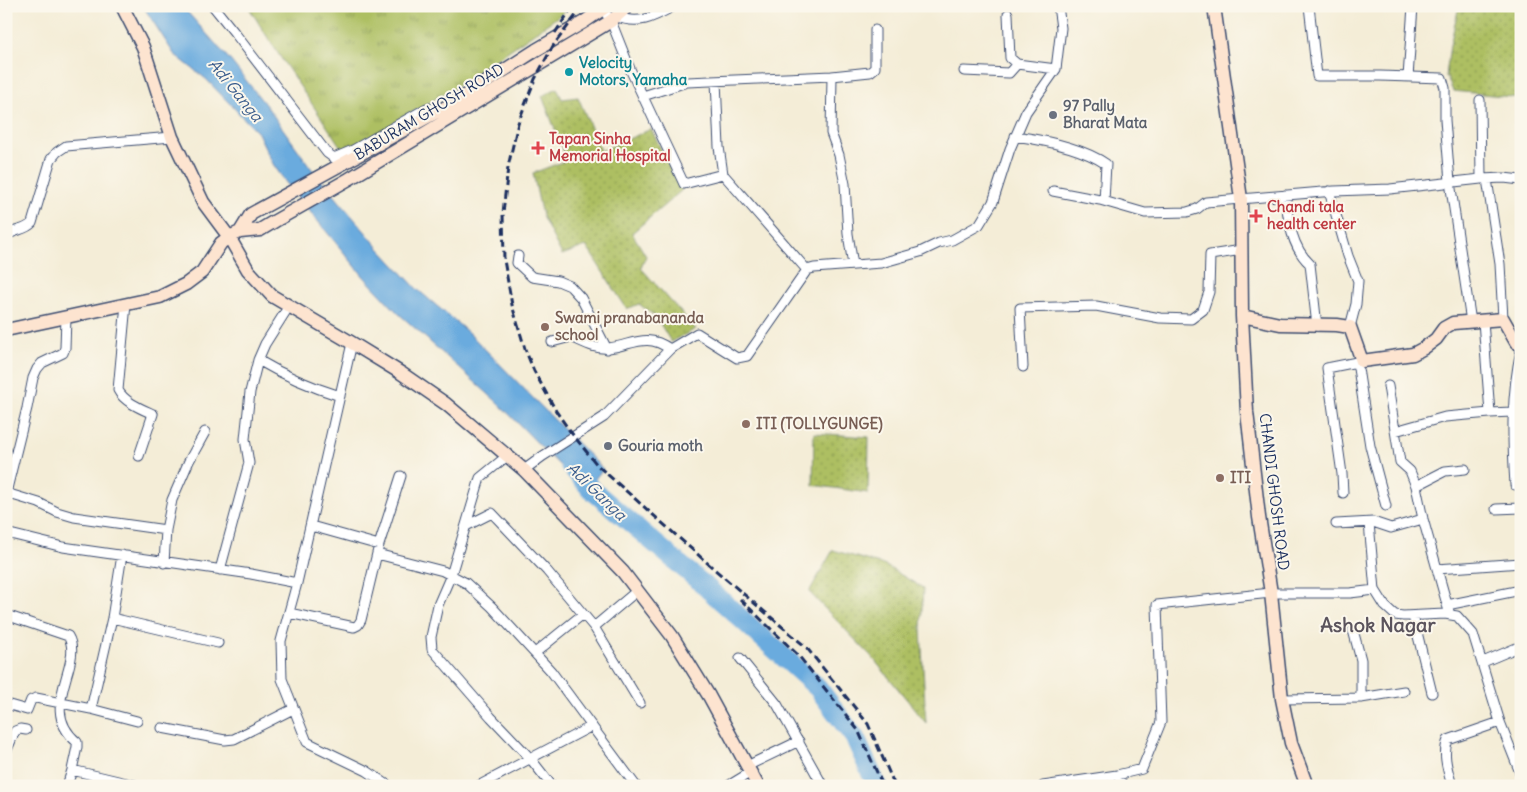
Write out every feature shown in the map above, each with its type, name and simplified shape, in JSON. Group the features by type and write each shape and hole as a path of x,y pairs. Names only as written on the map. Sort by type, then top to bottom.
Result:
{"street":[{"path":"122,6 143,46 172,137 203,202 235,235 248,270 272,296 352,343 446,404 524,470 623,572 638,590 672,636 709,696 758,786"},
{"path":"213,6 327,153 334,158 353,150 427,108 437,117"},
{"name":"BABURAM GHOSH ROAD","path":"235,235 260,230 276,222 437,117 609,13 628,6"},
{"path":"609,13 627,21 652,18 674,6"},
{"path":"524,470 542,456 561,446 604,417 670,349 697,333 737,358 747,356 807,270 881,263 920,252 939,243 952,240 979,225 993,202 1026,112 1056,69 1061,28 1058,6"},
{"path":"1214,6 1241,199"},
{"path":"1309,6 1317,76 1442,78 1445,88 1445,120 1450,182 1477,321 1490,413"},
{"path":"1408,77 1413,6"},
{"path":"609,13 630,69 684,184 722,174"},
{"path":"1008,14 1010,58 1017,64 1056,69"},
{"path":"643,96 687,82 832,76 870,72 875,68 875,30"},
{"path":"964,71 1009,73 1017,64"},
{"path":"832,76 830,133 839,155 853,265"},
{"path":"716,81 722,174 807,270"},
{"path":"1480,100 1484,179 1500,264 1503,319 1516,342 1521,345"},
{"name":"BABURAM GHOSH ROAD","path":"235,235 251,214 268,204 437,117"},
{"path":"1016,136 1041,140 1073,149 1106,164 1104,201"},
{"path":"6,236 12,231 28,228 34,218 51,159 66,146 172,137"},
{"path":"1053,191 1104,201 1145,213 1154,213 1187,212 1206,202 1329,191 1390,189 1484,179 1521,180"},
{"path":"1329,191 1348,256 1358,281 1356,304 1350,327 1359,362 1370,446 1386,506"},
{"path":"1285,195 1288,220 1294,239 1303,257 1310,264 1317,326"},
{"name":"CHANDI GHOSH ROAD","path":"1241,199 1242,316 1247,412 1259,516 1271,593 1282,699 1291,743 1307,786"},
{"path":"6,226 22,229"},
{"path":"6,330 160,297 186,284 202,272 220,242 235,235"},
{"path":"1022,367 1020,308 1096,306 1160,318 1191,320 1203,310 1209,292 1210,255 1242,250"},
{"path":"518,256 516,263 532,277 558,281 570,286 582,298 608,349"},
{"path":"126,304 118,390 127,400 153,414 139,456"},
{"path":"220,570 249,463 245,439 250,392 258,360 265,344 289,306"},
{"path":"1242,316 1280,324 1350,327"},
{"path":"66,317 65,348 63,353 42,363 33,378 6,493 39,503 57,512 74,517 166,530"},
{"path":"1343,493 1327,368 1413,354 1436,339 1444,328 1453,323 1503,319"},
{"path":"552,342 571,337 589,346 608,349 639,340 660,342 670,349"},
{"path":"352,343 311,526 281,642 282,680 307,742 367,771 389,786"},
{"path":"1521,350 1515,379 1512,412 1515,485 1521,485"},
{"path":"258,360 282,374 340,396"},
{"path":"1388,386 1400,462 1410,471 1416,486 1422,518 1450,615"},
{"path":"1395,431 1445,417 1512,412"},
{"path":"164,562 166,530 172,500 189,461 205,432"},
{"path":"507,456 480,478 451,575 438,604 431,636 432,649 491,717 530,758 552,786"},
{"path":"1416,486 1445,471 1465,469"},
{"path":"289,613 354,627 358,626 400,476"},
{"path":"1496,509 1521,508"},
{"path":"466,526 492,513 547,571 594,627 640,703"},
{"path":"1336,524 1369,523 1391,528 1422,518"},
{"path":"1369,523 1375,590 1390,611 1396,614 1413,616 1445,614 1457,616 1473,634 1500,722 1521,775"},
{"path":"311,526 378,550 443,570 466,584 492,607 551,671 636,786"},
{"path":"6,534 63,547 297,583"},
{"path":"91,709 112,618 122,555"},
{"path":"1437,569 1521,563"},
{"path":"594,627 638,590"},
{"path":"1043,786 1118,775 1142,769 1161,722 1157,605 1271,593 1350,593 1375,590"},
{"path":"1447,606 1521,590"},
{"path":"6,614 68,636 72,642 72,652 60,702 64,728 77,742 67,786"},
{"path":"535,653 583,614"},
{"path":"1413,616 1432,693"},
{"path":"112,618 218,643"},
{"path":"1353,630 1362,660 1361,698"},
{"path":"1483,662 1521,646"},
{"path":"740,658 768,690 823,786"},
{"path":"1282,699 1361,698 1404,691"},
{"path":"6,704 27,710 33,698 60,702 137,721"},
{"path":"162,728 225,740 234,739 293,709"},
{"path":"1452,786 1445,756 1445,747 1448,740 1500,722"},
{"path":"478,786 592,726"},
{"path":"6,752 15,731 20,729 26,730"},
{"path":"728,786 749,769 799,742"},
{"path":"72,770 134,785"},
{"path":"1118,775 1123,786"}],"green space":[{"path":"248,6 567,6 563,13 461,84 344,152"},
{"path":"1459,6 1521,6 1521,98 1453,91 1446,76 1450,45"},
{"path":"557,88 562,99 578,97 601,151 651,129 682,190 632,233 646,256 641,268 696,329 671,342 656,317 639,304 627,309 586,246 562,255 542,216 533,173 567,160 542,96"},
{"path":"814,433 869,437 868,493 813,485"},
{"path":"833,550 886,566 923,588 921,629 926,723 871,656 809,592"}],"water":[{"path":"143,6 182,6 230,60 268,108 311,168 379,248 417,289 470,334 603,469 585,491 496,401 398,313 365,278 287,184 273,164 258,133 206,79 174,54"}],"waterway":[{"name":"Adi Ganga","path":"570,465 591,489 705,586 818,688 855,738 877,786"}],"railway":[{"path":"555,33 573,6"},
{"path":"583,6 553,46 535,79 518,123 508,167 503,213 504,260 512,305 525,349 534,371 556,411 598,466 806,647 868,724 895,786"},
{"path":"740,599 798,655 858,730 883,786"}],"place":[{"name":"Velocity Motors, Yamaha","path":"569,72"},
{"name":"97 Pally Bharat Mata","path":"1053,115"},
{"name":"Tapan Sinha Memorial Hospital","path":"538,148"},
{"name":"Chandi tala health center","path":"1256,216"},
{"name":"Swami pranabananda school","path":"545,327"},
{"name":"ITI (TOLLYGUNGE)","path":"746,424"},
{"name":"Gouria moth","path":"608,446"},
{"name":"ITI","path":"1220,478"}],"district":[{"name":"Ashok Nagar","path":"1378,625"}]}
